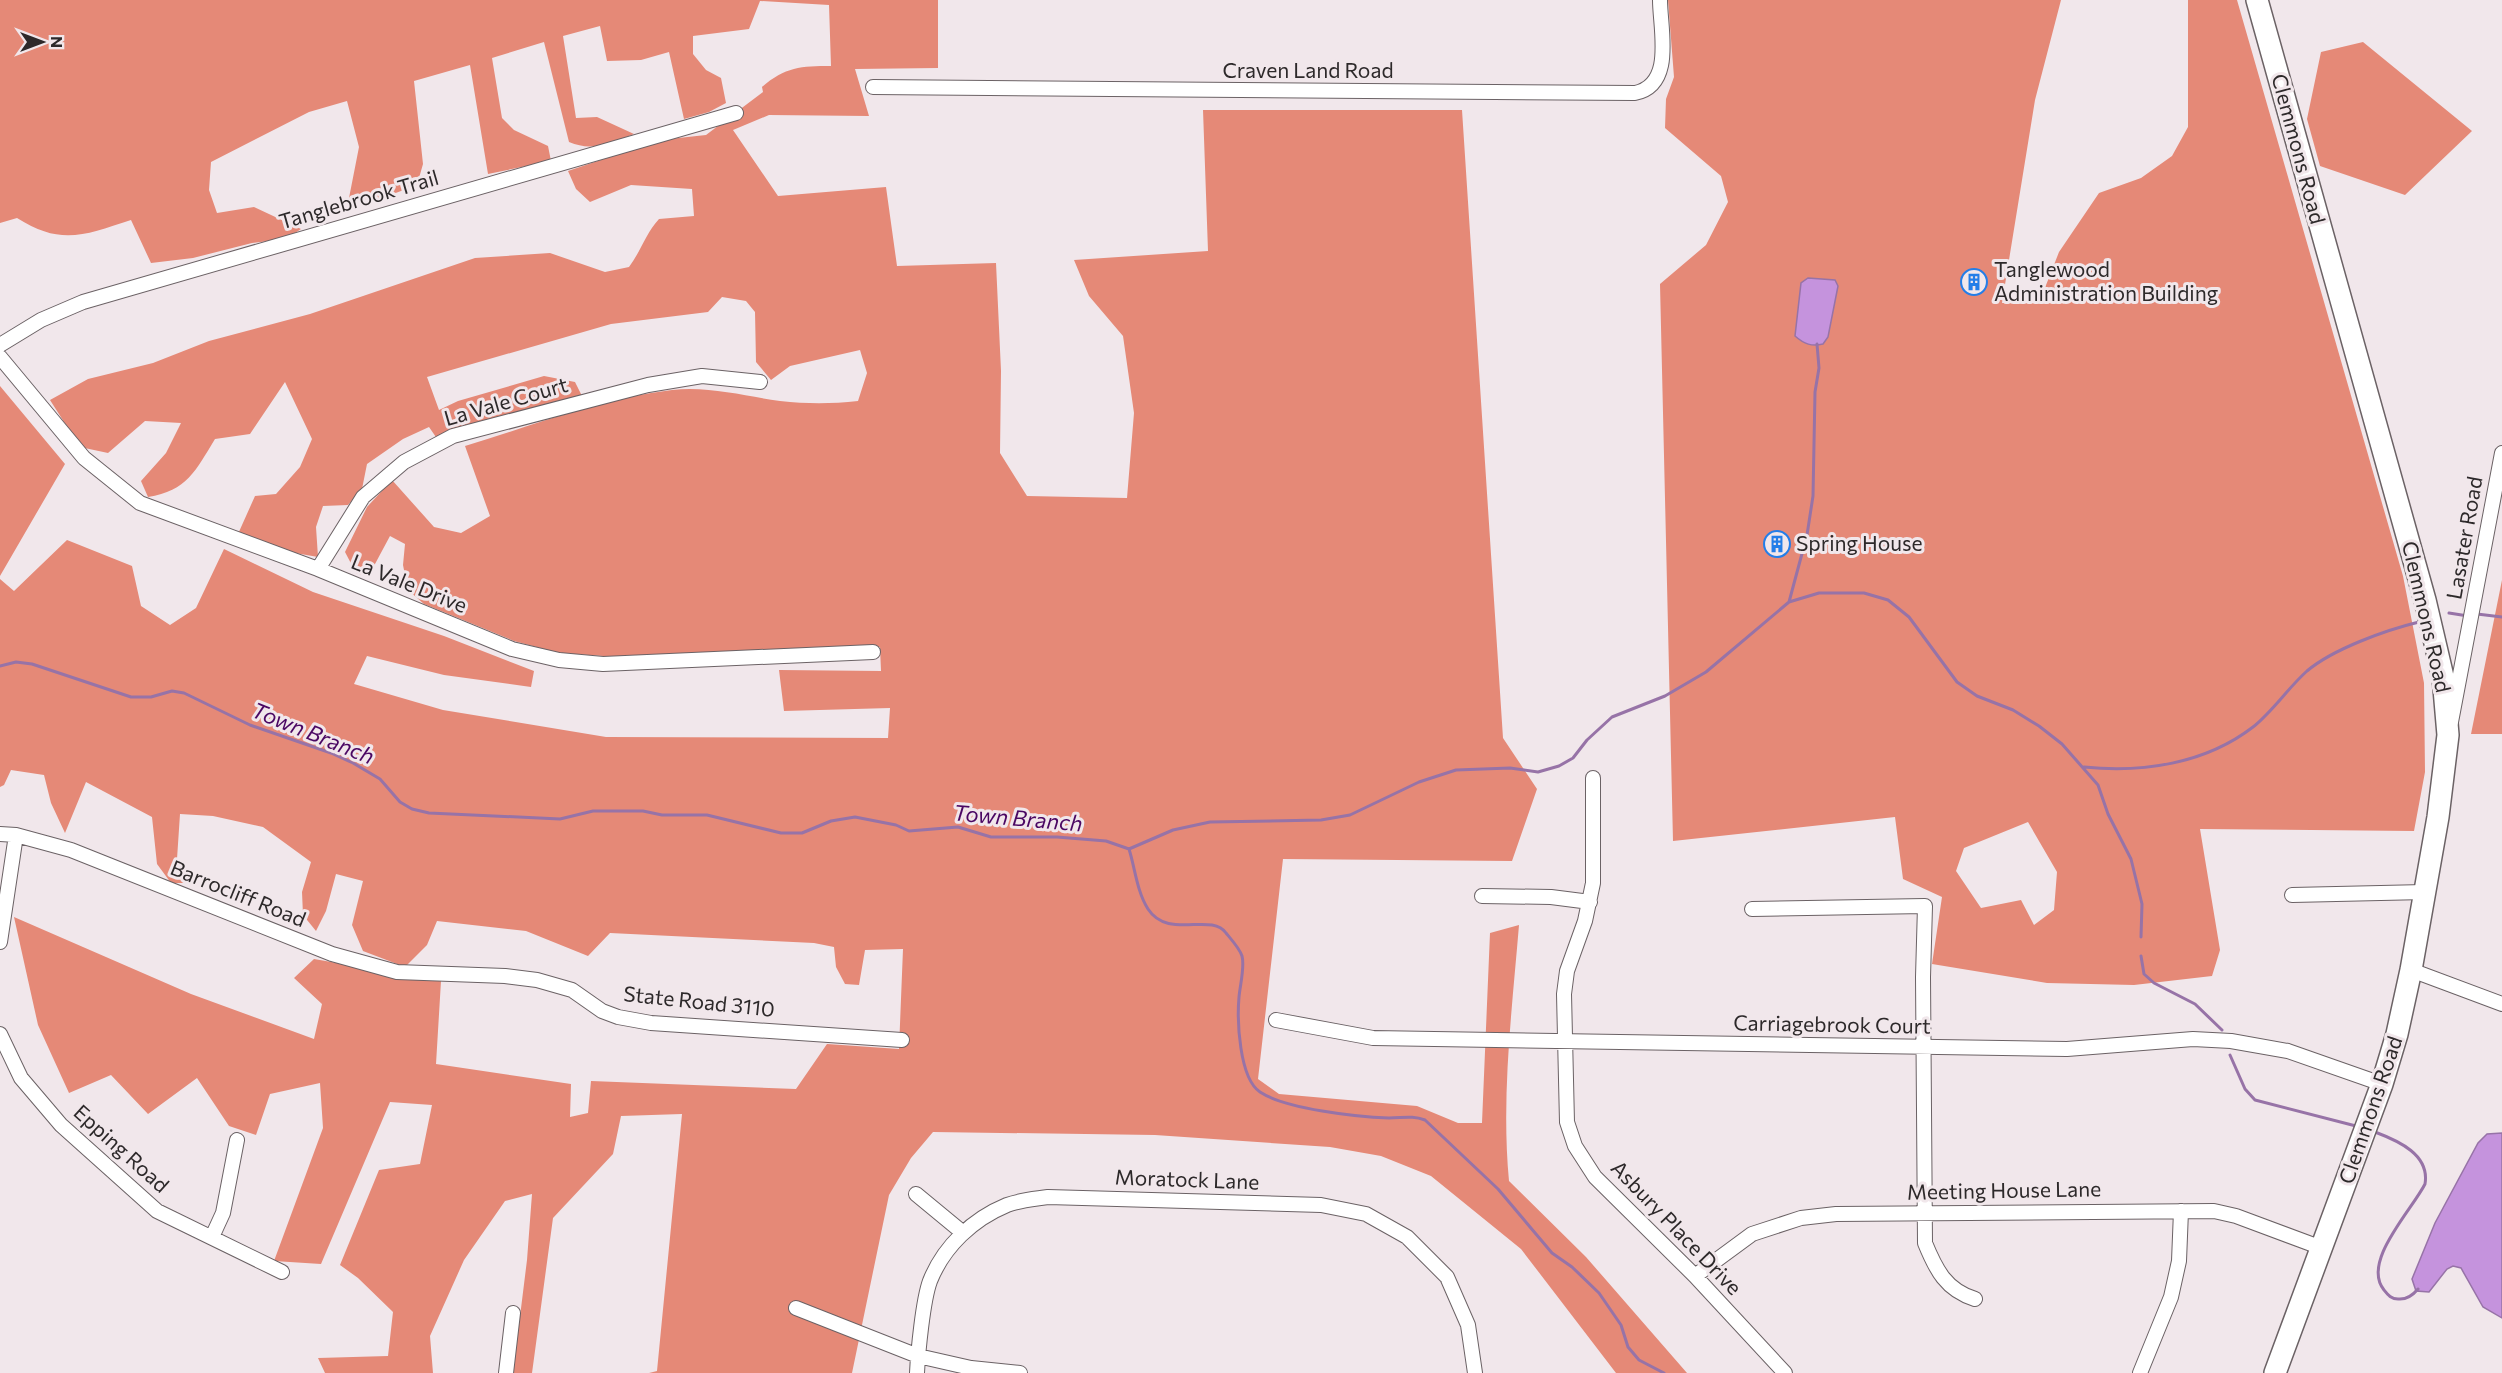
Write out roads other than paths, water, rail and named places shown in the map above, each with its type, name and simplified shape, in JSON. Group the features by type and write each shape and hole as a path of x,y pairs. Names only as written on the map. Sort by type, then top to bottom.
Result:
{"main road":[{"name":"Clemmons Road","path":"2257,0 2426,600 2443,677 2448,735 2444,780 2425,892 2397,1034 2382,1084 2275,1373"}],"street":[{"name":"Craven Land Road","path":"873,87 1635,93 1649,88 1661,71 1660,0"},
{"name":"Tanglebrook Trail","path":"0,345 40,320 83,302 736,113"},
{"name":"La Vale Drive","path":"0,357 84,458 140,503 318,569 512,648 559,660 603,664 873,652"},
{"name":"La Vale Court","path":"318,569 363,497 404,462 453,436 648,385 702,376 760,382"},
{"name":"Lasater Road","path":"2448,735 2502,453"},
{"name":"Asbury Place Drive","path":"1593,778 1594,863 1590,902 1567,971 1563,1042 1567,1122 1575,1146 1595,1177 1695,1276 1785,1373"},
{"name":"Barrocliff Road","path":"0,834 16,835 71,850 332,954 397,972 464,975"},
{"path":"0,942 16,835"},
{"path":"2292,895 2425,892"},
{"path":"1482,896 1551,897 1590,902"},
{"path":"1752,909 1925,906 1923,977 1925,1243 1939,1274 1959,1294 1975,1299"},
{"path":"2411,970 2502,1004"},
{"name":"State Road 3110","path":"464,975 537,980 572,990 611,1015 651,1023 902,1040"},
{"name":"Carriagebrook Court","path":"1276,1020 1373,1038 2067,1049 2193,1039 2231,1041 2288,1051 2382,1084"},
{"name":"Epping Road","path":"0,1034 21,1078 61,1125 157,1211 282,1272"},
{"path":"212,1237 223,1213 237,1140"},
{"path":"916,1194 962,1232"},
{"name":"Moratock Lane","path":"917,1373 930,1282 962,1232 1009,1204 1048,1197 1321,1205 1366,1214 1407,1237 1448,1277 1468,1325 1475,1373"},
{"path":"2140,1373 2171,1297 2178,1261 2181,1211"},
{"name":"Meeting House Lane","path":"1695,1276 1752,1234 1801,1218 1836,1214 2214,1211 2236,1216 2322,1248"},
{"path":"796,1308 918,1356 971,1368 1020,1373"},
{"path":"506,1373 513,1313"}],"waterway":[{"path":"1789,602 1807,535 1813,496 1815,392 1819,368 1817,344"},
{"name":"Town Branch","path":"0,666 16,662 32,664 131,697 151,697 172,691 184,693 250,725 353,763 380,779 400,802 412,809 429,813 560,819 593,811 643,811 662,815 707,815 781,833 802,833 831,821 855,817 896,825 909,831 958,827 991,837 1057,837 1106,841 1129,849 1173,830 1210,822 1321,820 1350,815 1419,782 1456,770 1510,768 1538,772 1559,766 1573,758 1587,740 1612,717 1665,696 1706,672 1789,602 1819,593 1864,593 1888,600 1909,617 1957,682 1977,696 2013,710 2039,726 2062,744 2098,785 2108,814 2131,859 2142,904 2141,937"},
{"path":"2449,613 2468,616"},
{"path":"2477,614 2502,617"},
{"path":"2084,767 2106,769 2150,767 2214,750 2253,727 2307,671 2318,663 2360,641 2419,622"},
{"path":"1129,849 1141,895 1156,918 1178,925 1219,927 1239,950 1243,965 1238,1007 1241,1048 1248,1074 1253,1085 1260,1092 1287,1103 1322,1111 1359,1116 1412,1117 1425,1120 1498,1189 1552,1253 1572,1267 1599,1293 1621,1325 1628,1347 1639,1360 1664,1373"},
{"path":"2141,956 2144,974 2154,983 2195,1004 2222,1030"},
{"path":"2230,1055 2245,1089 2255,1100 2356,1126"},
{"path":"2375,1132 2411,1150 2423,1165 2425,1184 2391,1236 2379,1265 2379,1278 2388,1295 2396,1299 2407,1298 2418,1289"}],"place":[{"name":"Tanglewood Administration Building","path":"1974,282"},
{"name":"Spring House","path":"1777,544"}]}
